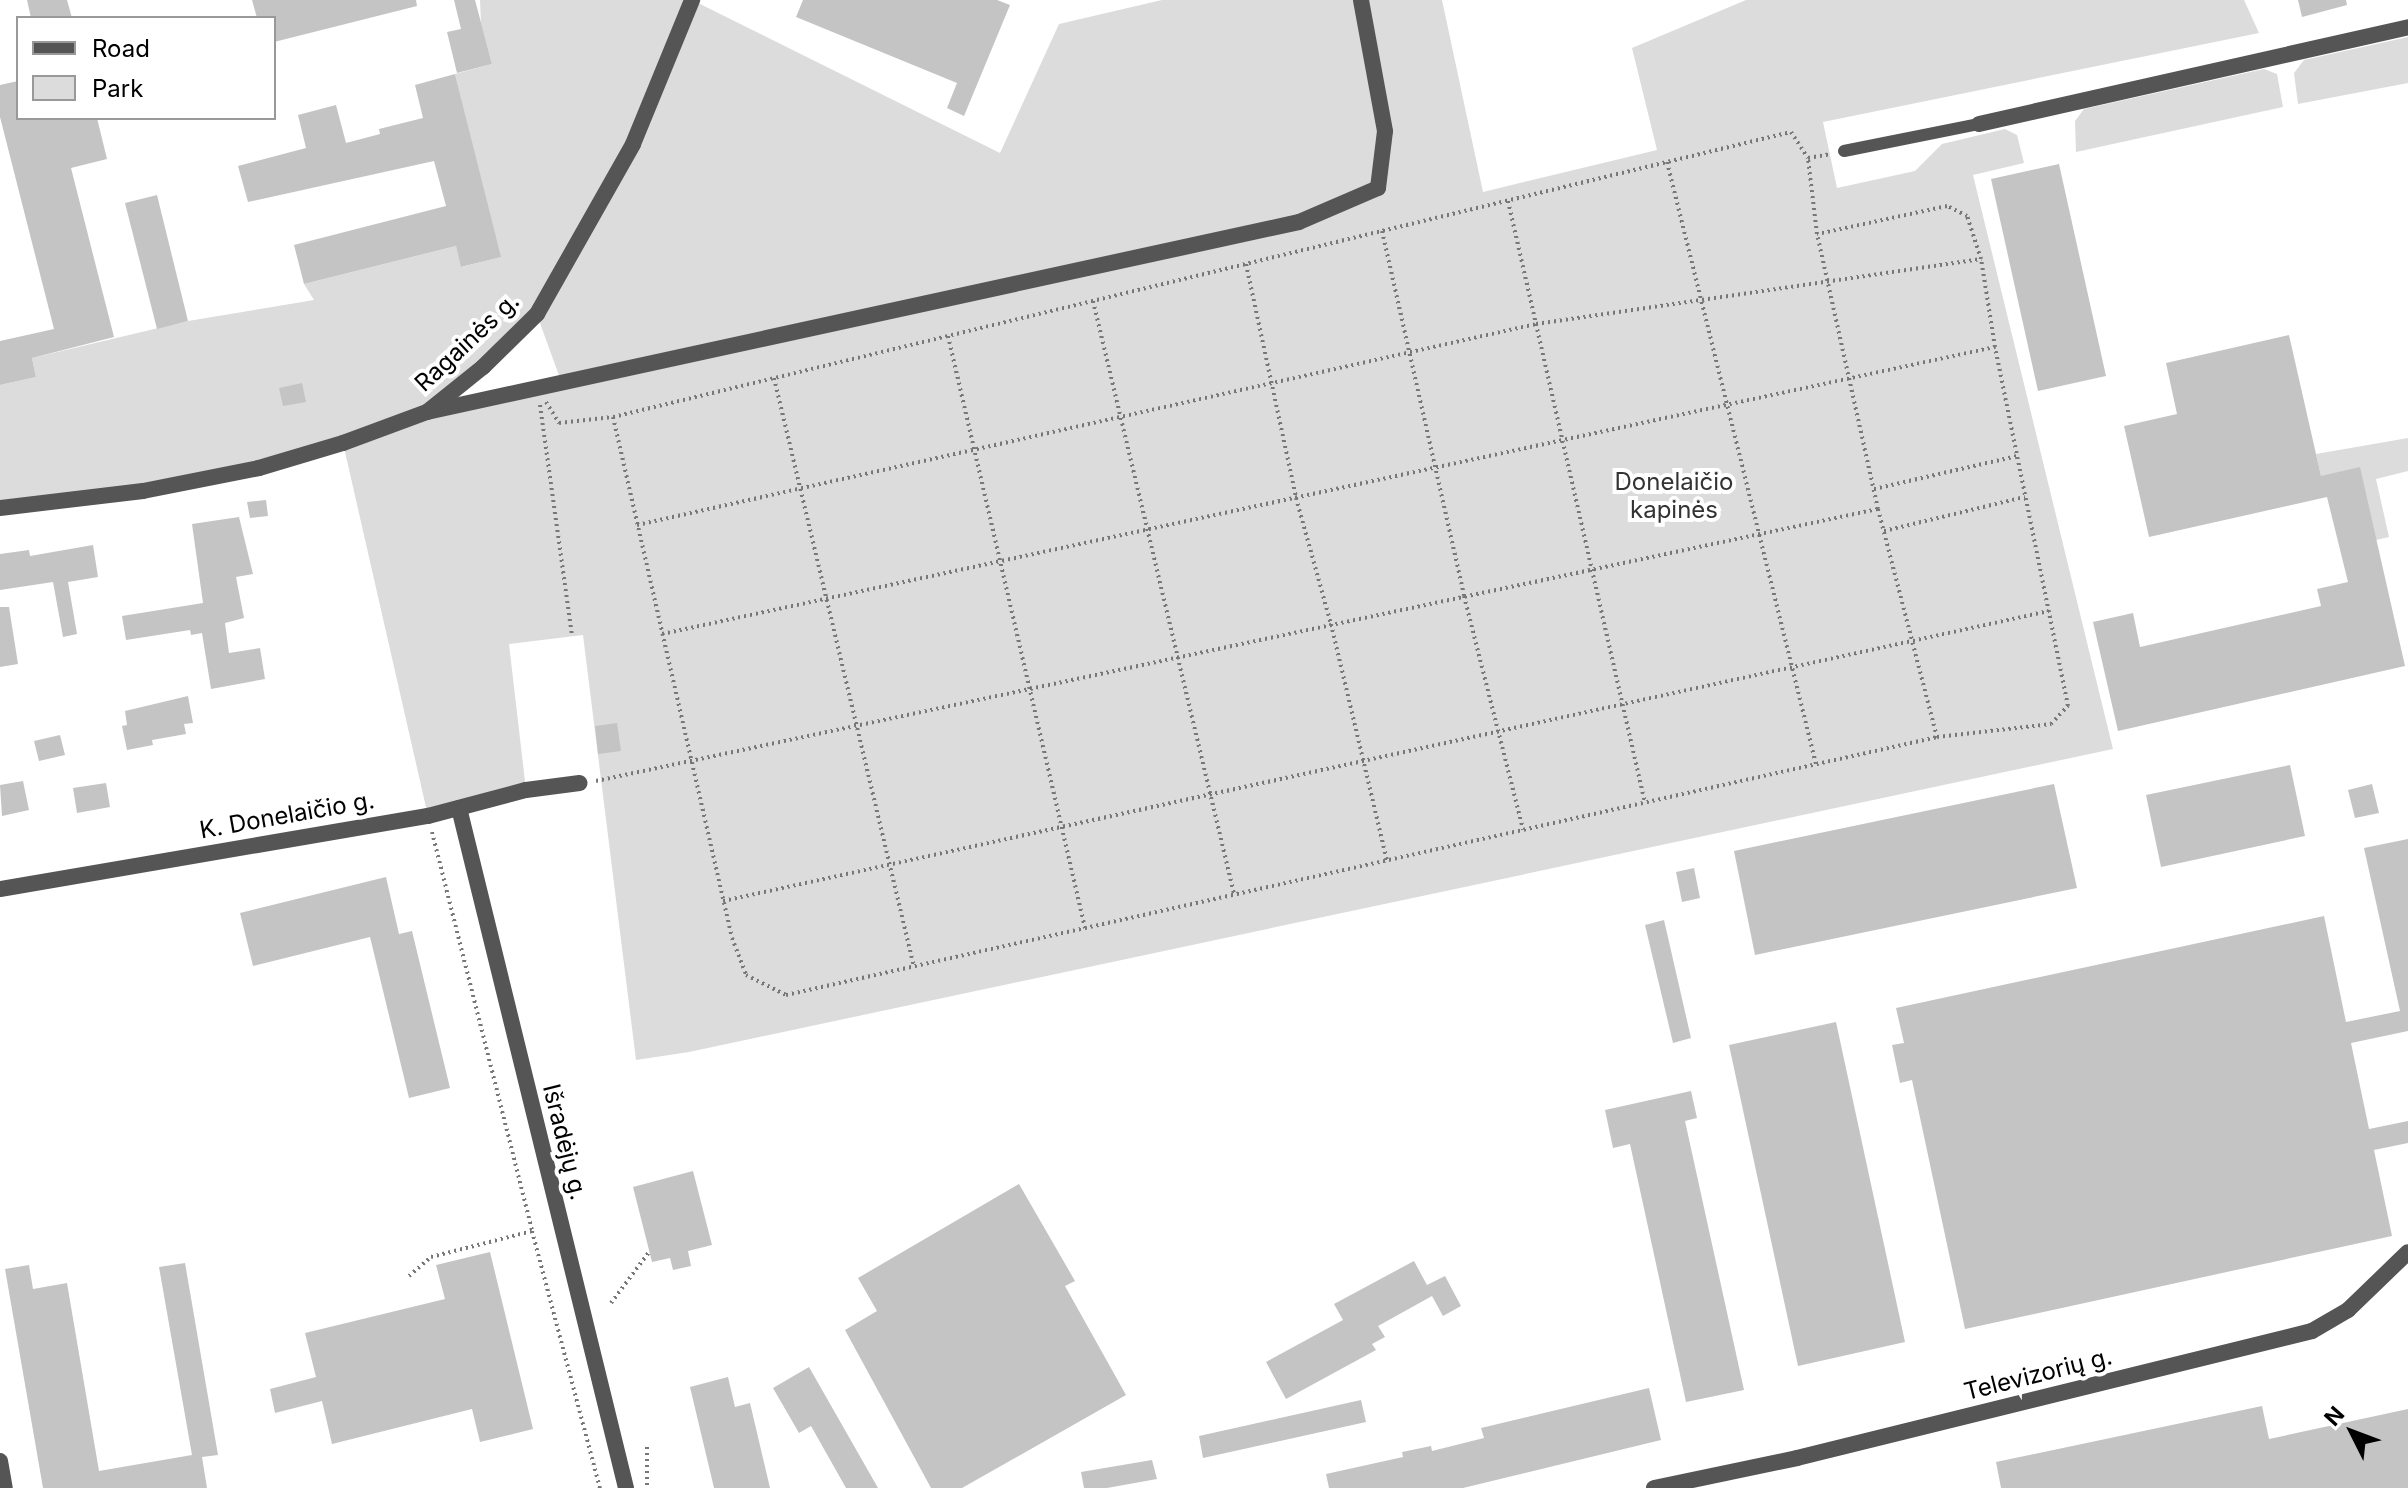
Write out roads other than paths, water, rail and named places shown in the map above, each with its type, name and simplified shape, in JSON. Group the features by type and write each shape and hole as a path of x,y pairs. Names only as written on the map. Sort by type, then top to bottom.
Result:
{"street":[{"name":"Ragainės g.","path":"0,508 143,491 259,468 343,443 427,412 483,367 537,314 633,144 692,0"},
{"path":"427,412 1299,222 1378,188 1385,131 1361,0"},
{"path":"1979,124 2408,27"},
{"name":"K. Donelaičio g.","path":"0,889 428,816 526,790 580,783"},
{"name":"Išradėjų g.","path":"459,808 626,1488"},
{"name":"Televizorių g.","path":"1654,1488 1797,1458 2312,1331 2348,1310 2408,1252"},
{"path":"0,1461 5,1488"}],"lane":[{"path":"1844,151 1979,124"}],"park label":[{"name":"Donelaičio kapinės","path":"1674,496"}]}
